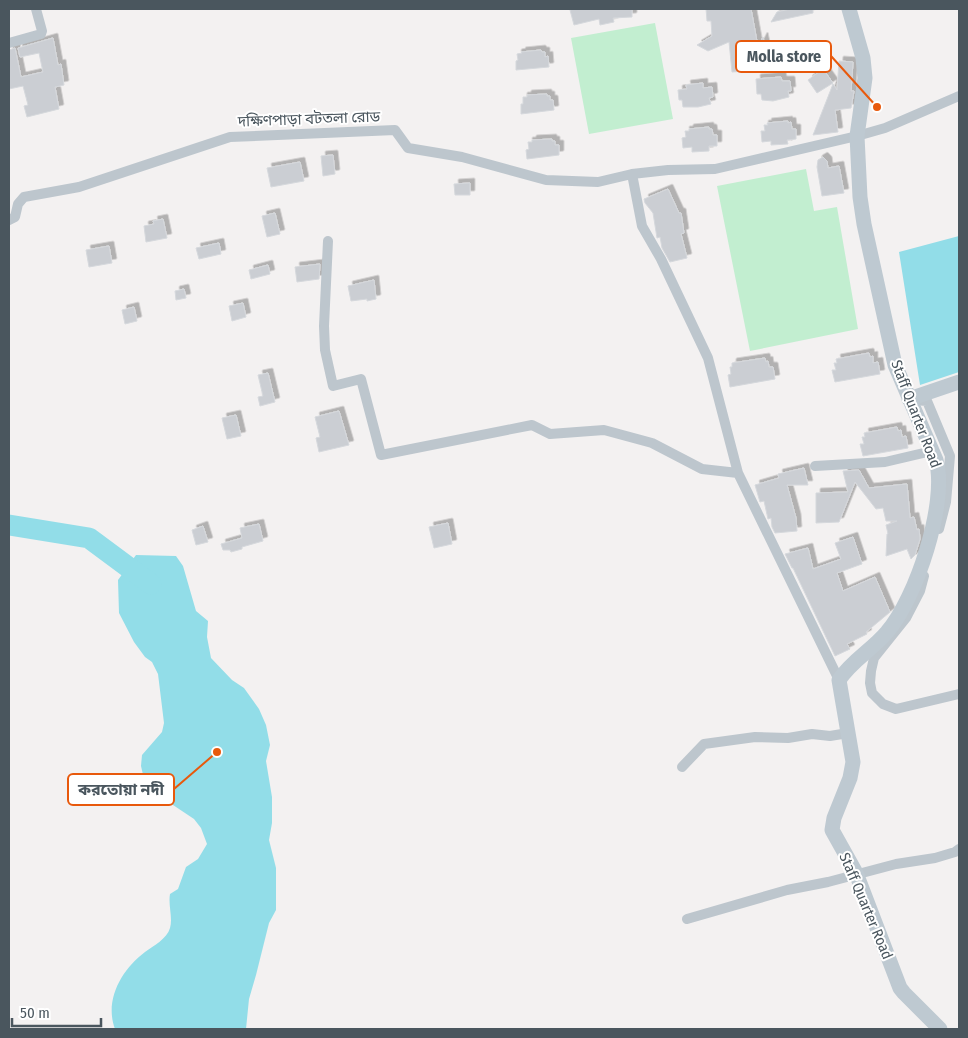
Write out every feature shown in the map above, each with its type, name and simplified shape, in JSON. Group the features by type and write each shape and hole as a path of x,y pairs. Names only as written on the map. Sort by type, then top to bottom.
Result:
{"street":[{"path":"9,42 41,34 42,31 36,9"},
{"name":"Staff Quarter Road","path":"849,9 863,58 865,78 857,136 860,197 864,224 895,365 908,399 942,453 935,521 916,580 902,611 889,631 853,662 839,680 853,762 850,778 834,818 832,830 856,874 900,988 940,1029"},
{"name":"দক্ষিণপাড়া বটতলা রোড","path":"9,220 15,217 18,204 24,197 79,187 230,137 395,130 408,148 462,157 546,180 598,182 632,174 668,170 715,169 857,136 885,128 959,96"},
{"path":"632,174 642,226 661,259 708,358 738,473 839,680"},
{"path":"328,241 324,350 333,386 362,379 381,455 532,425 550,434 604,430 652,443 702,469 738,473"},
{"path":"908,399 959,382"},
{"path":"815,466 885,462 942,453 959,462"},
{"path":"942,453 946,502 920,591 906,618 874,658 870,683 872,693 883,704 896,709 959,694"},
{"path":"682,767 704,744 755,737 788,738 812,734 830,736 848,733"},
{"path":"687,919 787,890 828,882 896,864 935,858 959,849"}],"green space":[{"path":"655,23 673,119 589,134 571,38"},
{"path":"806,169 814,211 837,207 858,329 750,351 717,186"}],"water":[{"path":"959,236 959,372 920,385 899,252"},
{"path":"136,555 176,556 183,566 196,611 208,621 207,637 211,658 232,680 244,688 259,709 266,725 270,745 266,761 272,797 272,823 269,840 276,868 276,910 269,923 249,999 246,1029 115,1029 112,1018 114,996 122,976 137,959 166,936 171,920 170,894 178,889 186,867 198,859 207,844 201,828 194,819 151,789 144,779 141,766 142,755 162,732 164,723 158,674 152,662 145,657 134,642 119,613 118,580"}],"building":[{"path":"632,9 632,17 613,18 614,22 600,25 599,19 574,25 570,10"},
{"path":"706,9 751,9 758,47 763,37 767,56 747,61 748,71 732,72 729,42 708,51 697,45 712,36 711,21 707,21"},
{"path":"790,9 813,9 813,13 771,22 777,12"},
{"path":"53,38 58,65 61,64 64,85 55,87 59,109 27,117 24,106 28,105 23,86 9,89 9,50 15,48 21,77 43,72 39,53 20,57 18,48"},
{"path":"541,50 545,52 545,57 548,56 549,67 516,70 517,54"},
{"path":"839,61 853,62 851,91 854,91 851,108 835,110 838,132 813,135 833,84 837,90"},
{"path":"823,69 833,83 817,93 808,80"},
{"path":"781,77 782,81 790,81 791,91 788,91 789,97 773,101 762,100 761,94 757,94 756,79"},
{"path":"703,83 703,88 712,87 713,97 709,98 711,104 698,107 683,107 682,100 679,100 678,90 687,89 686,85"},
{"path":"547,94 547,96 550,96 550,100 553,100 554,110 521,114 523,97"},
{"path":"788,121 788,123 791,122 792,129 796,129 796,139 787,140 788,144 771,145 771,141 762,142 761,131 765,131 764,125"},
{"path":"709,127 709,129 712,129 713,135 717,135 717,146 709,146 709,151 692,152 692,147 683,148 682,138 686,137 685,131"},
{"path":"552,139 552,141 555,141 555,145 559,145 559,155 527,159 526,150 529,149 528,142"},
{"path":"333,155 335,174 323,176 321,156"},
{"path":"823,157 827,161 828,168 839,166 844,193 822,196 817,167 818,160"},
{"path":"300,162 304,181 271,187 267,168"},
{"path":"470,183 470,195 455,195 454,184"},
{"path":"668,189 679,213 681,213 684,233 681,234 687,258 670,262 662,248 660,237 657,238 653,213 644,199"},
{"path":"275,213 280,234 267,237 262,216"},
{"path":"163,219 167,238 146,242 144,226 154,224 153,221"},
{"path":"219,243 221,254 199,259 196,248"},
{"path":"109,246 112,263 89,267 86,250"},
{"path":"320,264 319,279 297,282 295,267"},
{"path":"268,265 270,274 251,279 249,270"},
{"path":"374,280 376,299 351,301 348,286"},
{"path":"184,289 186,298 176,300 175,291"},
{"path":"243,303 246,317 232,321 229,306"},
{"path":"134,307 137,321 125,324 122,310"},
{"path":"869,353 870,357 873,356 873,363 878,362 880,374 835,382 832,370 836,370 834,363 837,363 836,359"},
{"path":"765,358 766,362 768,361 769,367 773,367 775,379 730,387 728,375 731,374 730,367 732,367 732,363"},
{"path":"268,373 275,402 260,406 258,397 263,396 258,375"},
{"path":"339,411 349,445 319,452 316,438 320,437 315,417"},
{"path":"236,415 241,436 227,439 222,418"},
{"path":"897,427 898,431 901,430 902,437 906,436 908,448 863,456 860,444 864,444 862,437 865,437 864,433"},
{"path":"804,468 808,485 787,485 796,518 797,531 775,533 771,518 768,519 764,501 760,502 755,485 779,478 778,474"},
{"path":"859,470 869,488 907,484 910,518 914,517 917,530 919,529 920,539 915,555 911,559 907,549 886,556 888,534 886,525 897,521 886,521 883,508 876,509 855,482 839,522 816,523 816,493 848,492 843,471"},
{"path":"448,523 452,544 434,548 429,527"},
{"path":"259,524 263,541 231,552 230,550 223,550 221,544 242,538 240,528"},
{"path":"203,526 208,542 196,545 192,530"},
{"path":"853,537 862,564 837,573 843,591 875,577 890,612 866,632 867,634 847,644 850,649 835,656 785,554 808,548 813,569 841,559 835,543"}],"waterway":[{"path":"9,525 89,538 151,584"}],"place":[{"name":"Molla store","path":"877,107"},
{"name":"করতোয়া নদী","path":"217,752"}]}
